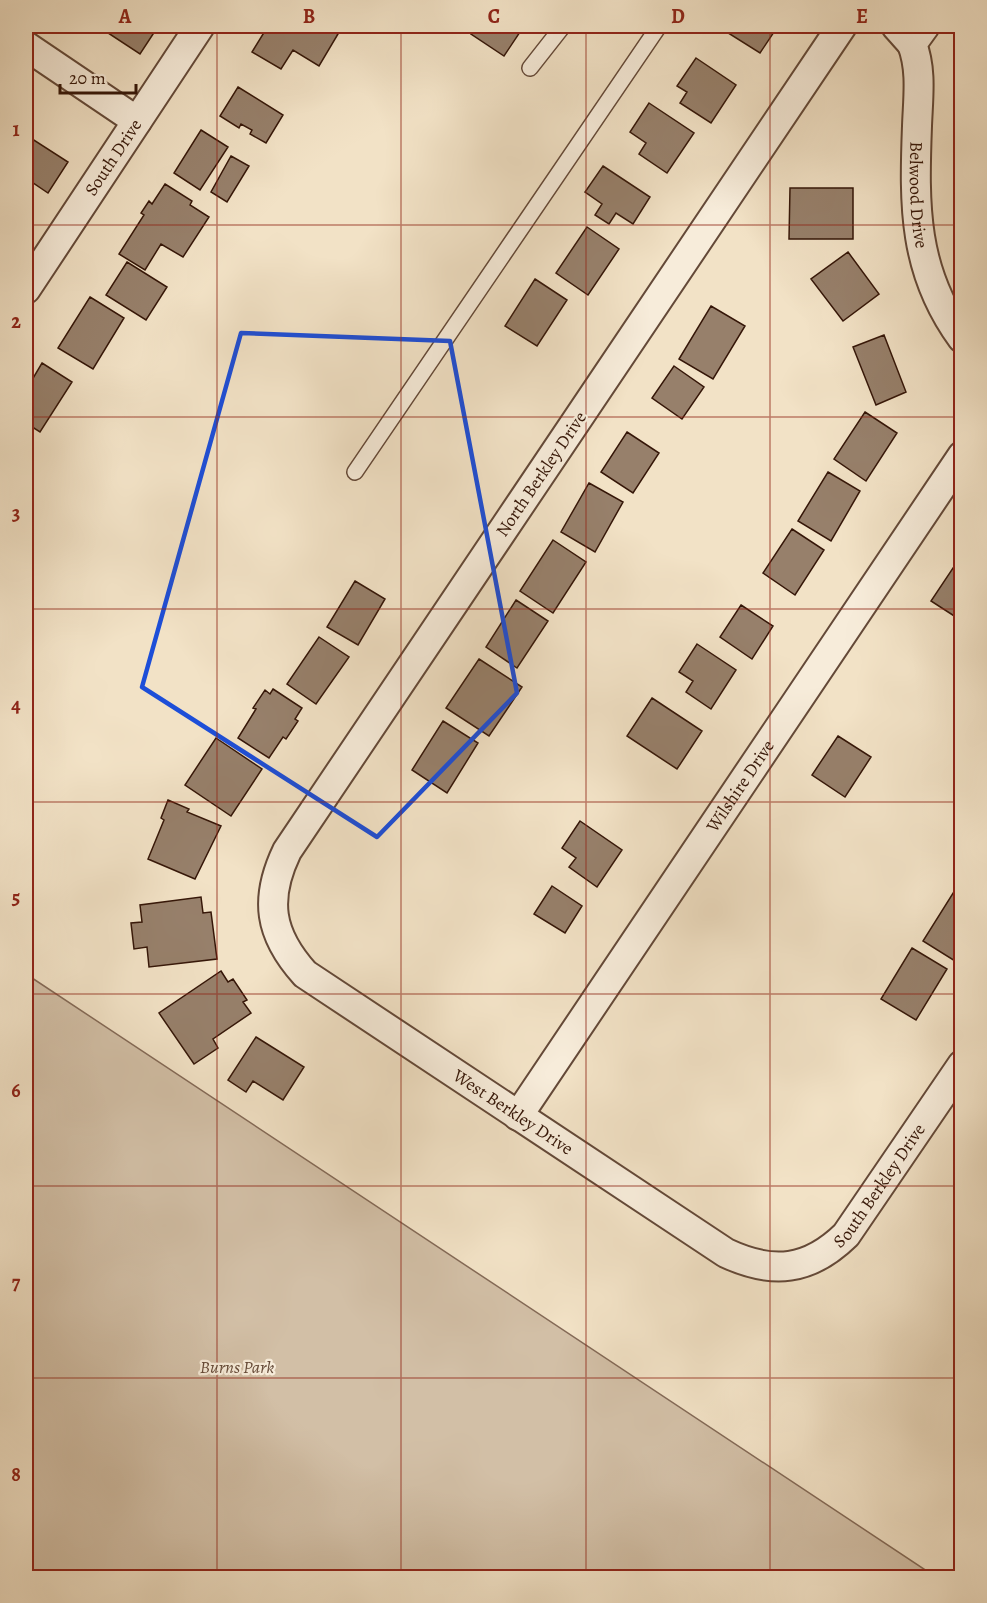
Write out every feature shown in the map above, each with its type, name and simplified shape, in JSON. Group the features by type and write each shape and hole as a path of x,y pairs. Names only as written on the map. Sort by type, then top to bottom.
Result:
{"street":[{"name":"South Drive","path":"26,289 200,26"},
{"name":"North Berkley Drive","path":"279,934 272,902 276,874 287,850 842,26"},
{"name":"Belwood Drive","path":"911,32 919,73 915,186 920,245 931,283 950,322 962,338"},
{"path":"26,46 137,121"},
{"name":"Wilshire Drive","path":"518,1116 962,456"},
{"name":"West Berkley Drive","path":"279,934 290,957 305,974 726,1253 743,1261 768,1266"},
{"name":"South Berkley Drive","path":"768,1266 815,1260 827,1253 846,1235 962,1065"}],"lane":[{"path":"530,68 563,26"},
{"path":"355,472 659,26"}],"highlighted area":[{"path":"241,333 450,341 517,693 377,837 142,687"}],"green space":[{"name":"Burns Park","path":"26,974 936,1577 26,1577"}],"building":[{"path":"104,26 153,26 157,28 140,54 102,29"},
{"path":"268,26 324,26 338,34 319,66 293,50 281,69 252,52"},
{"path":"477,26 524,26 504,56 471,34"},
{"path":"728,26 778,26 760,53 725,31"},
{"path":"696,58 736,85 711,123 680,103 687,92 677,86"},
{"path":"238,87 283,115 266,143 250,134 252,130 241,124 239,128 220,116"},
{"path":"649,103 694,133 667,173 639,154 646,143 630,132"},
{"path":"26,128 32,132 29,137 68,162 48,193 26,178"},
{"path":"201,130 228,147 200,190 174,173"},
{"path":"231,156 249,166 227,202 211,192"},
{"path":"603,166 650,197 633,224 616,213 609,224 595,215 602,204 585,192"},
{"path":"165,184 192,201 190,205 209,217 183,257 161,244 145,270 119,254 144,215 141,213 149,201 152,204"},
{"path":"790,188 853,188 853,239 789,239"},
{"path":"587,227 619,249 588,295 556,273"},
{"path":"848,252 879,294 843,321 811,279"},
{"path":"127,262 167,287 146,320 106,295"},
{"path":"535,279 567,300 537,346 505,326"},
{"path":"90,297 124,318 93,369 58,348"},
{"path":"711,306 745,326 713,379 679,359"},
{"path":"884,335 906,392 876,405 853,347"},
{"path":"42,363 72,382 40,432 26,423 26,390"},
{"path":"674,366 704,387 682,419 652,398"},
{"path":"865,412 897,433 866,481 834,459"},
{"path":"627,432 659,453 633,493 601,472"},
{"path":"828,472 860,491 831,541 798,521"},
{"path":"589,483 623,502 595,552 561,532"},
{"path":"792,529 824,550 795,595 763,573"},
{"path":"553,540 586,562 553,613 520,591"},
{"path":"957,562 962,566 962,621 931,601"},
{"path":"355,581 385,599 358,645 327,627"},
{"path":"516,600 548,621 517,668 486,647"},
{"path":"741,605 773,626 752,659 720,637"},
{"path":"319,637 349,657 316,704 287,684"},
{"path":"697,644 736,670 711,709 686,692 693,681 679,672"},
{"path":"479,659 522,687 489,736 446,708"},
{"path":"273,689 302,708 295,719 298,721 286,739 283,737 269,758 238,738 265,690 270,694"},
{"path":"652,698 702,731 677,769 627,736"},
{"path":"443,721 478,743 447,793 412,770"},
{"path":"838,736 871,757 845,797 812,775"},
{"path":"216,738 262,769 231,816 185,785"},
{"path":"168,800 189,809 187,812 221,826 195,879 148,859 164,820 161,818"},
{"path":"580,821 622,850 597,887 569,867 576,858 562,848"},
{"path":"552,886 582,906 565,933 534,914"},
{"path":"955,890 962,895 962,951 955,961 923,941"},
{"path":"201,897 203,913 211,912 217,959 149,967 147,947 134,949 131,923 142,922 140,905"},
{"path":"912,948 947,969 916,1020 881,999"},
{"path":"221,971 228,982 233,979 247,1000 243,1002 251,1013 213,1039 218,1048 194,1064 159,1013"},
{"path":"256,1037 304,1067 283,1100 253,1081 246,1092 228,1080"}]}
